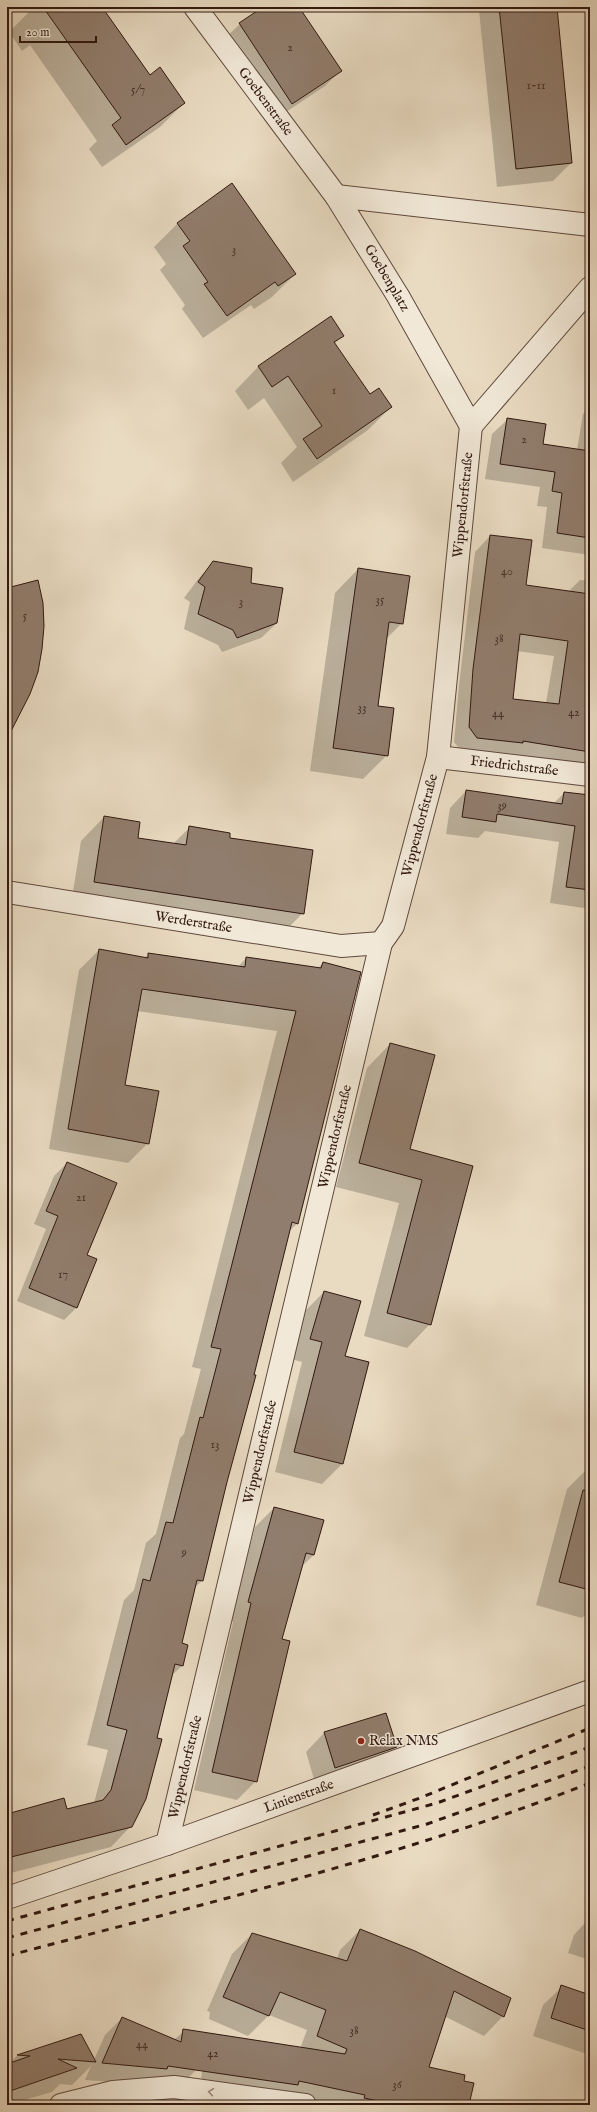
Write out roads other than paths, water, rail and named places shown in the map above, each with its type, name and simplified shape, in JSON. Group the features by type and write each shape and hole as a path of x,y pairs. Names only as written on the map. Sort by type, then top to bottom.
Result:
{"street":[{"name":"Goebenstraße","path":"195,7 336,196"},
{"path":"336,196 590,225"},
{"name":"Goebenplatz","path":"336,196 398,296 471,426"},
{"path":"471,426 590,288"},
{"name":"Wippendorfstraße","path":"168,1844 381,943 393,926 438,757 471,426"},
{"name":"Friedrichstraße","path":"438,757 590,775"},
{"name":"Werderstraße","path":"7,892 342,946 381,943"},
{"name":"Linienstraße","path":"7,1898 168,1844 590,1691"},
{"path":"61,2105 113,2092 174,2087 305,2105"}],"railway":[{"path":"373,1815 420,1798 590,1728"},
{"path":"7,1921 437,1803 590,1747"},
{"path":"7,1938 427,1824 590,1766"},
{"path":"7,1956 228,1898 374,1857 519,1810 590,1783"}],"place":[{"name":"Relax NMS","path":"361,1741"}]}
